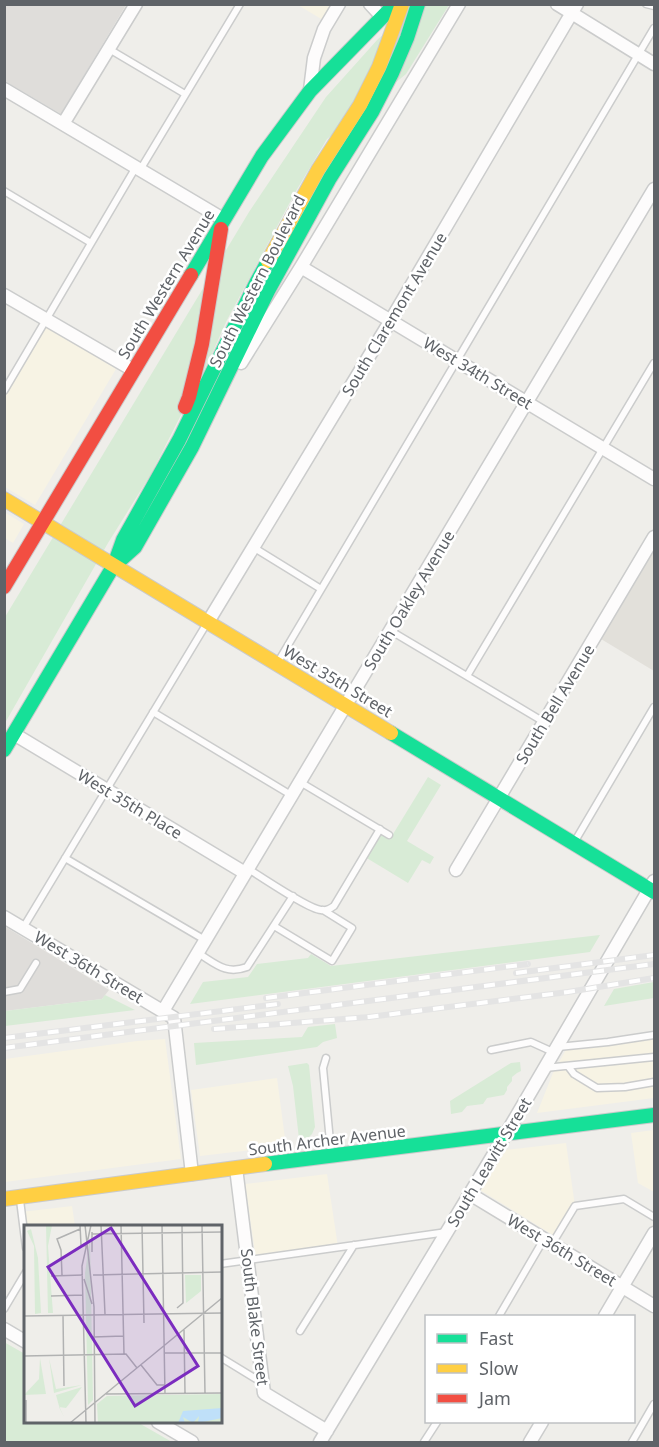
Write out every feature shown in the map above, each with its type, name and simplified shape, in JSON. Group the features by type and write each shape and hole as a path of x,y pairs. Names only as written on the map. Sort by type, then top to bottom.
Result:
{"main road":[{"name":"South Western Avenue","path":"4,587 262,156 310,91 395,4"},
{"name":"South Western Boulevard","path":"4,750 114,565 123,540 179,441 255,285 318,170 360,105 379,68 402,4"},
{"name":"South Western Boulevard","path":"114,565 135,547 192,447 272,282 392,74 418,6"},
{"path":"156,482 189,397 208,310 223,219"},
{"name":"West 35th Street","path":"4,499 573,843 653,887"},
{"name":"South Archer Avenue","path":"4,1199 654,1115"}],"street":[{"path":"63,124 136,4"},
{"path":"310,91 314,58 324,29 339,4"},
{"path":"370,4 382,17"},
{"path":"208,415 301,267 459,4"},
{"path":"557,4 574,9 654,63"},
{"name":"South Claremont Avenue","path":"208,622 391,320 574,9"},
{"path":"4,89 223,219"},
{"name":"South Oakley Avenue","path":"168,1014 205,940 654,189"},
{"name":"West 34th Street","path":"301,267 654,479"},
{"path":"4,295 133,370"},
{"name":"South Bell Avenue","path":"456,870 654,537"},
{"name":"West 35th Place","path":"14,734 247,871"},
{"name":"South Leavitt Street","path":"321,1443 653,887"},
{"name":"West 36th Street","path":"4,917 168,1014"},
{"path":"168,1014 192,1174"},
{"name":"South Blake Street","path":"236,1168 264,1393 327,1431"},
{"name":"West 36th Street","path":"470,1194 654,1306"},
{"path":"606,1315 654,1233"},
{"path":"4,1329 24,1341"},
{"path":"160,1423 192,1443"},
{"path":"530,1443 541,1423"}],"lane":[{"path":"4,392 92,243 240,4"},
{"path":"646,4 654,6"},
{"path":"277,664 654,28"},
{"path":"109,48 185,94"},
{"path":"4,191 92,243"},
{"path":"467,676 654,363"},
{"path":"253,547 321,589"},
{"path":"23,928 208,622"},
{"path":"390,631 545,722"},
{"path":"573,843 654,707"},
{"path":"153,712 292,796"},
{"path":"300,782 389,835"},
{"path":"323,910 334,906 380,829"},
{"path":"65,858 205,940"},
{"path":"247,871 311,907 323,910 352,928 332,961 274,926"},
{"path":"198,953 226,970 237,971 247,967 293,896"},
{"path":"4,992 20,989 36,963"},
{"path":"491,1050 531,1042 555,1050 654,1035"},
{"path":"326,1058 322,1068 331,1155"},
{"path":"545,1068 654,1058"},
{"path":"568,1066 574,1074 597,1088 626,1087 654,1082"},
{"path":"19,1197 24,1233"},
{"path":"500,1315 548,1241 575,1206 624,1199 654,1217"},
{"path":"222,1264 448,1232"},
{"path":"300,1331 354,1245"},
{"path":"4,1309 24,1275"},
{"path":"222,1359 263,1383"},
{"path":"632,1443 654,1404"},
{"path":"424,1443 436,1423"}],"shaded area":[{"path":"5,4 126,5 61,114 5,81"},
{"path":"298,5 332,5 323,20"},
{"path":"44,325 116,369 35,505 5,487 5,391"},
{"path":"4,512 24,524 13,543 5,538"},
{"path":"654,550 654,671 601,639"},
{"path":"4,926 109,990 102,999 5,1011"},
{"path":"654,1035 654,1098 537,1113 553,1073 568,1046"},
{"path":"165,1039 181,1159 5,1182 5,1059"},
{"path":"277,1078 286,1146 200,1156 191,1090"},
{"path":"654,1130 654,1192 638,1183 631,1133"},
{"path":"566,1143 575,1206 556,1237 480,1190 506,1150"},
{"path":"327,1174 338,1247 256,1259 245,1184"},
{"path":"72,1206 75,1225 26,1225 21,1212"}],"green space":[{"path":"420,5 449,5 406,74 327,139 296,191 227,320 151,474 108,543 5,723 5,617 249,212 326,97 378,39"},
{"path":"428,777 441,785 407,841 434,857 430,864 422,860 408,883 365,857 380,834 390,839"},
{"path":"600,935 590,952 190,1004 203,982 248,977 257,964 308,958 311,954 331,966"},
{"path":"654,982 654,998 604,1006 614,989"},
{"path":"105,995 135,1010 5,1026 5,1011 102,999"},
{"path":"335,1024 337,1038 323,1042 317,1047 196,1065 194,1043 302,1037 308,1027"},
{"path":"520,1062 521,1071 512,1077 504,1095 487,1098 483,1104 467,1106 462,1112 451,1114 450,1101 511,1063"},
{"path":"307,1063 315,1127 309,1137 299,1139 293,1086 288,1066"},
{"path":"4,1342 24,1353 24,1423 139,1423 172,1442 5,1442"}],"railway":[{"path":"516,973 654,955"},
{"path":"266,998 528,964"},
{"path":"4,1048 654,964"},
{"path":"214,1029 369,1017 568,992 654,978"},
{"path":"4,1038 278,1004"}],"traffic: fast":[{"path":"191,275 262,156 310,91 395,4"},
{"path":"116,564 135,547 192,447 268,291 330,178 372,112 392,73 418,4"},
{"path":"4,750 114,565 123,540 179,440 268,261"},
{"path":"391,733 654,892"},
{"path":"265,1164 654,1115"}],"traffic: slow":[{"path":"268,261 318,170 360,105 379,67 402,4"},
{"path":"4,499 391,733"},
{"path":"4,1199 265,1164"}],"traffic: jam":[{"path":"185,407 202,344 221,229"},
{"path":"4,587 191,275"}]}
